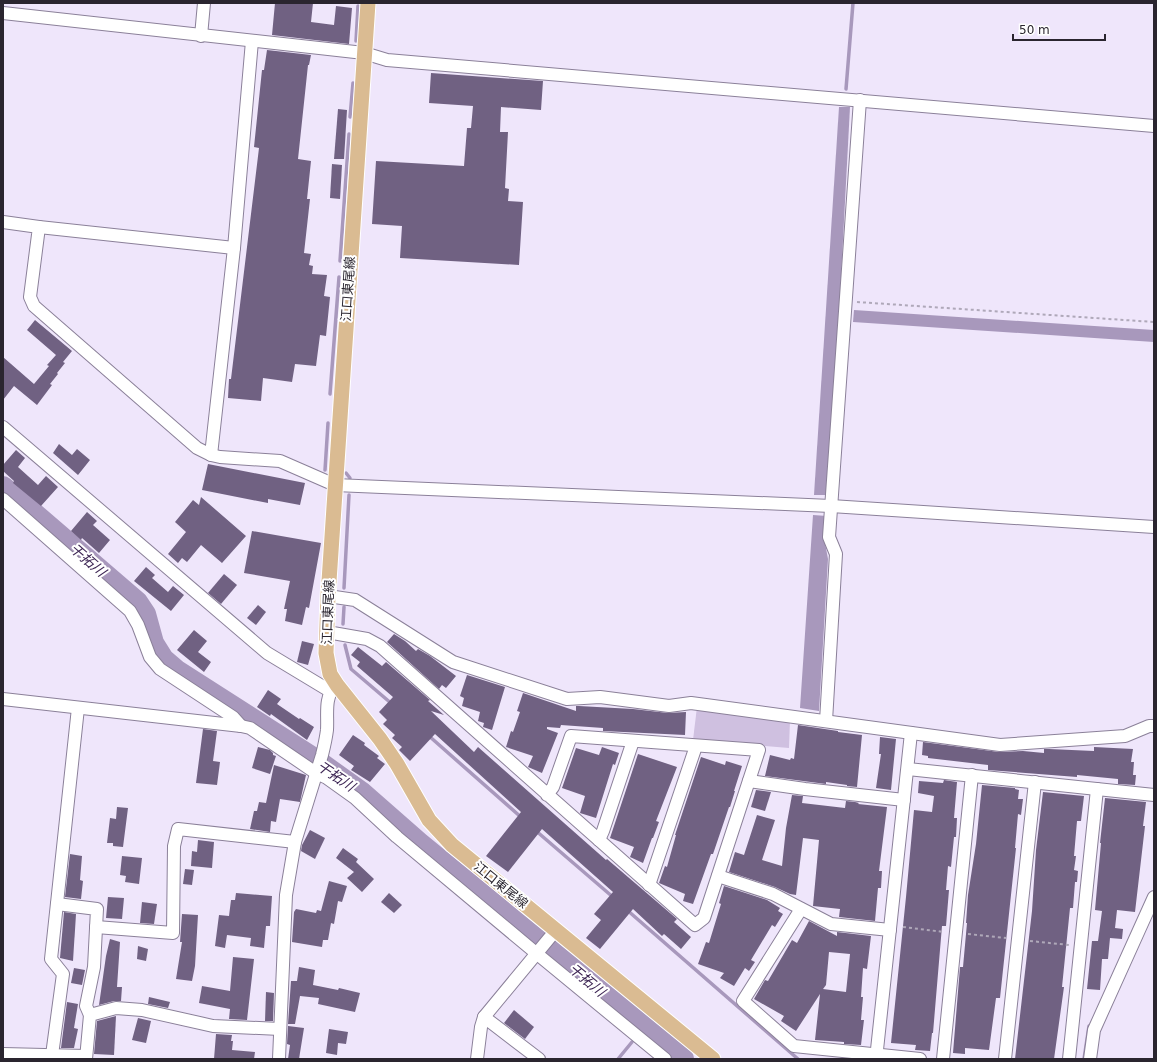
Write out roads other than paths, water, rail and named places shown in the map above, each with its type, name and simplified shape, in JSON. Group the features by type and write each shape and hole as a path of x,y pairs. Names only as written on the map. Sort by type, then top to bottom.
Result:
{"main road":[{"name":"江口東尾線","path":"368,3 328,596 326,653 334,688 380,739 397,764 429,820 452,845 552,934 713,1059"}],"street":[{"path":"201,36 204,3"},
{"path":"3,13 252,42 364,53 387,60 1154,126"},
{"path":"211,455 234,248 252,42"},
{"path":"826,720 836,554 829,537 860,100"},
{"path":"3,222 234,248"},
{"path":"39,226 30,297 34,306 197,448 211,455 220,457 280,461 335,485 832,506 1154,527"},
{"path":"3,427 267,653 334,688 327,704 326,741 294,842 286,895 279,1059"},
{"path":"3,500 130,611 138,625 150,657 160,669 233,717 241,726"},
{"path":"328,596 355,600 453,662 566,699 600,697 669,706 691,703 826,720 1000,745 1125,736 1149,726 1154,726"},
{"path":"327,632 367,640 380,646 547,795 695,925 704,918 759,750 571,736 553,787 547,795"},
{"path":"3,699 250,728 355,798 397,837 665,1059"},
{"path":"52,1055 63,974 51,959 78,708"},
{"path":"877,1057 911,733"},
{"path":"599,840 633,741"},
{"path":"649,885 696,746"},
{"path":"908,768 1154,795"},
{"path":"943,1059 972,775"},
{"path":"749,781 904,800"},
{"path":"1005,1059 1035,782"},
{"path":"1069,1059 1097,789"},
{"path":"96,926 173,933 174,846 178,829 294,842"},
{"path":"718,876 773,894 831,924 890,930"},
{"path":"1090,1059 1094,1030 1154,896"},
{"path":"3,1054 86,1057 90,1014 86,1006 94,967 97,909 57,904"},
{"path":"801,909 743,1001 794,1046 877,1057 920,1059"},
{"path":"477,1059 481,1027 484,1017 552,934"},
{"path":"90,1014 116,1008 142,1010 213,1026 280,1029"},
{"path":"484,1017 539,1059"}],"waterway":[{"path":"846,89 853,3"},
{"path":"356,41 358,6"},
{"path":"350,117 353,83"},
{"path":"340,261 349,134"},
{"path":"330,394 339,277"},
{"path":"325,470 328,423"},
{"path":"346,473 350,478"},
{"name":"干拓川","path":"3,487 137,602 145,614 153,643 163,659 177,671 316,760 362,793 419,843 683,1059"},
{"path":"344,588 349,495"},
{"path":"343,624 344,607"},
{"path":"345,645 351,669 392,704"},
{"path":"429,736 522,818"},
{"path":"535,830 614,898"},
{"path":"627,910 798,1059"},
{"path":"1084,1059 1089,1026"},
{"path":"618,1059 632,1042"}]}
